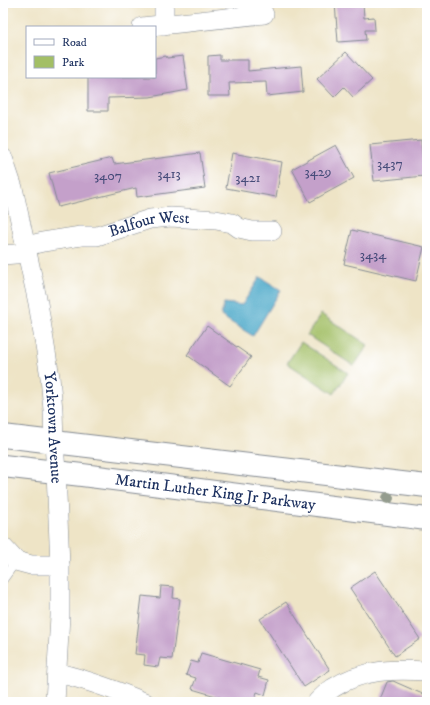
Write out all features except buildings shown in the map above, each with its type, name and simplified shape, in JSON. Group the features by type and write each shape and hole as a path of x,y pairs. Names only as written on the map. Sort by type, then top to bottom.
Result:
{"main road":[{"name":"Martin Luther King Jr Parkway","path":"3,436 427,486"},
{"name":"Martin Luther King Jr Parkway","path":"3,466 427,520"}],"street":[{"path":"164,3 164,25"},
{"path":"153,26 264,14"},
{"name":"Yorktown Avenue","path":"3,158 13,188 38,303 50,377 54,417 60,565 58,673 55,702"},
{"name":"Balfour West","path":"3,255 27,249 43,242 81,236 97,236 150,219 171,217 216,220 232,223 238,228 252,231 272,231"},
{"path":"3,547 16,561 31,564 60,565"},
{"path":"317,702 333,688 364,674 397,669 427,671"},
{"path":"58,673 81,678 144,702"}],"lane":[{"path":"3,579 16,561"}],"green space":[{"path":"321,314 368,345 354,366 307,335"},
{"path":"301,342 348,373 334,394 287,363"}],"water":[{"path":"260,277 281,290 253,336 221,316 224,303 242,305"}]}
